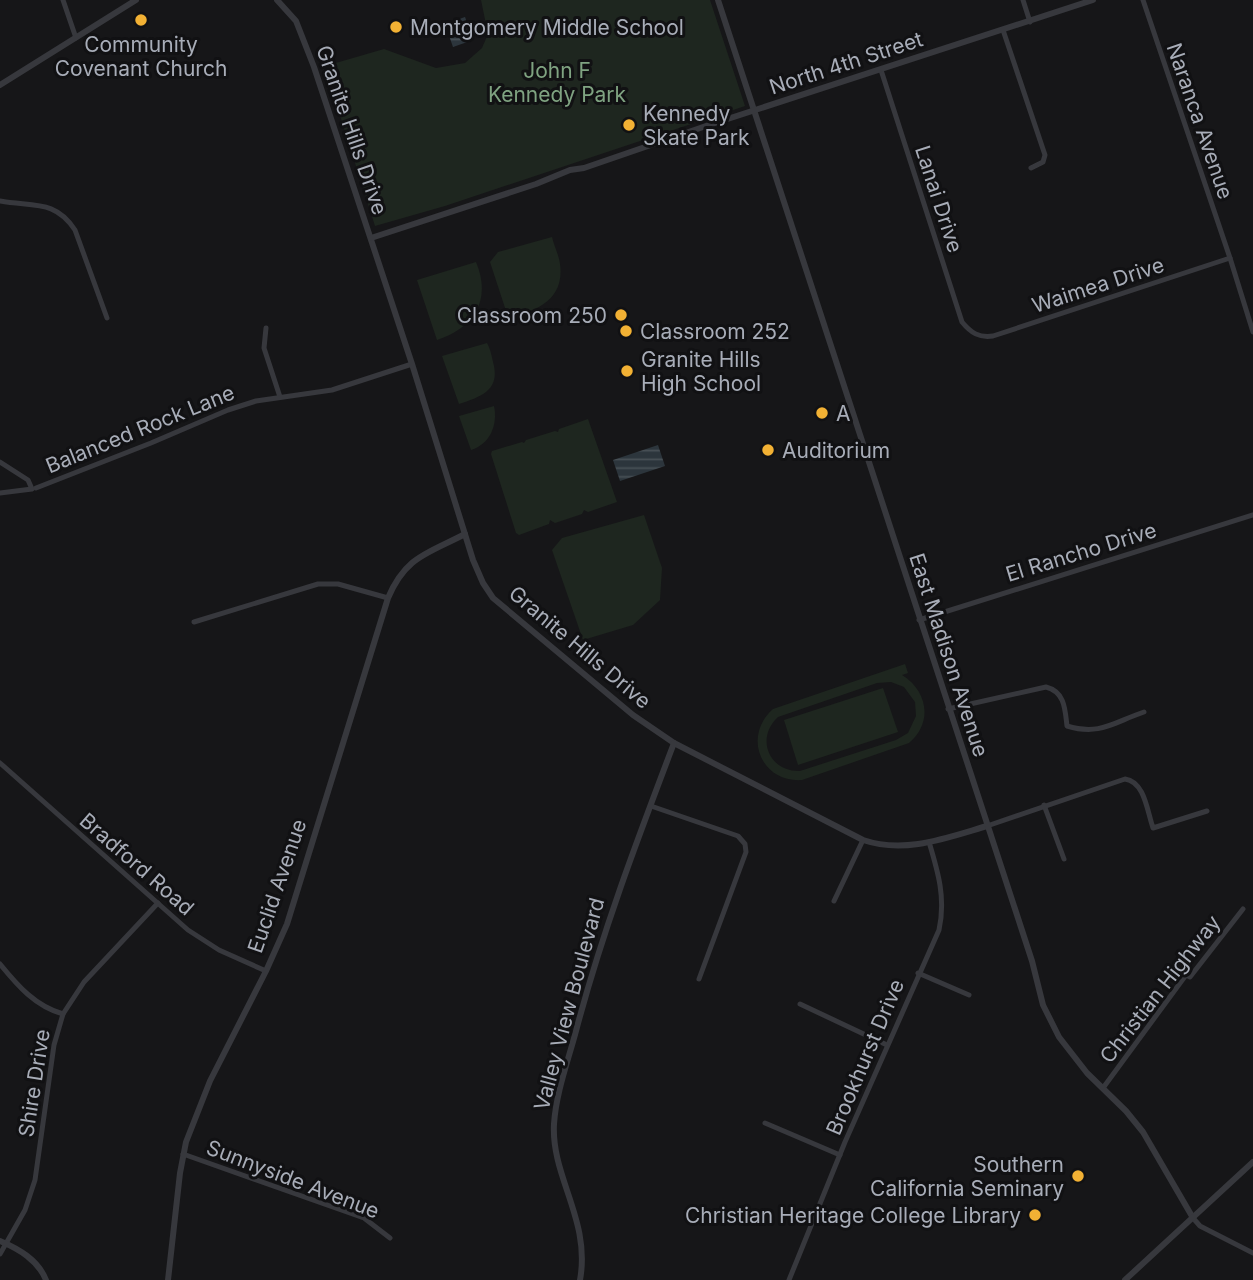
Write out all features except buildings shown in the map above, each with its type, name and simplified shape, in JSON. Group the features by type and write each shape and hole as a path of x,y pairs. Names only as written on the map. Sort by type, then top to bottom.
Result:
{"street":[{"path":"63,0 75,38"},
{"path":"0,85 136,0"},
{"name":"East Madison Avenue","path":"718,0 1032,961 1043,1005 1062,1042 1126,1111 1151,1144 1193,1219 1199,1226 1253,1253"},
{"path":"1023,0 1030,22"},
{"name":"North 4th Street","path":"371,238 1093,0"},
{"name":"Naranca Avenue","path":"1143,0 1253,331"},
{"name":"Granite Hills Drive","path":"280,1 296,21 314,67 479,576 499,605 633,715 674,743 863,840 892,847 929,842 987,827 1125,779 1132,780 1140,787 1153,828 1207,811"},
{"path":"1003,30 1045,155 1043,162 1031,168"},
{"name":"Lanai Drive","path":"881,70 962,322 974,334"},
{"path":"0,201 45,206 58,210 68,219 75,230 107,318"},
{"name":"Waimea Drive","path":"974,334 993,336 1230,258"},
{"path":"265,328 264,348 280,397"},
{"name":"Balanced Rock Lane","path":"0,493 34,488 256,401 332,390 412,364"},
{"path":"0,462 28,480 34,488"},
{"name":"El Rancho Drive","path":"919,620 1253,515"},
{"name":"Euclid Avenue","path":"168,1280 183,1154 202,1099 287,924 388,598 400,577 416,559 465,534"},
{"path":"194,622 317,583 338,584 388,598"},
{"path":"948,709 1046,687 1057,692 1062,698 1067,726 1081,730 1106,729 1123,719 1144,712"},
{"name":"Valley View Boulevard","path":"580,1280 583,1255 580,1232 554,1144 556,1107 603,932 674,743"},
{"name":"Bradford Road","path":"0,763 188,930 219,950 266,971"},
{"path":"1044,805 1064,859"},
{"path":"651,806 738,836 746,846 699,979"},
{"path":"834,901 863,840"},
{"name":"Brookhurst Drive","path":"789,1280 887,1045 939,930 942,906 940,878 929,842"},
{"name":"Shire Drive","path":"0,1254 2,1242 25,1210 35,1180 54,1045 63,1014 84,982 158,903"},
{"name":"Christian Highway","path":"1103,1088 1186,975 1190,976 1243,909"},
{"path":"0,964 24,993 63,1014"},
{"path":"918,974 970,995"},
{"path":"800,1004 887,1045"},
{"path":"765,1123 840,1155"},
{"name":"Sunnyside Avenue","path":"183,1154 364,1219 390,1237"},
{"path":"1125,1280 1253,1162"},
{"path":"2,1242 33,1261 42,1270 46,1280"}],"green space":[{"name":"John F Kennedy Park","path":"481,0 710,0 745,106 445,206 375,226 322,67 384,49 436,68 465,63 482,48 488,34"},
{"path":"552,237 560,264 558,287 538,308 508,317 490,262 498,252"},
{"path":"476,262 482,289 476,311 461,328 437,340 417,280"},
{"path":"487,343 494,366 494,382 486,392 459,404 442,356"},
{"path":"494,406 495,420 491,433 483,443 471,450 459,416"},
{"path":"588,419 617,502 588,512 584,510 582,514 555,523 550,520 549,524 519,535 516,533 492,451 558,432 559,429"},
{"path":"644,515 662,568 660,600 633,625 583,640 552,550 562,538"},
{"path":"905,664 908,673 902,675 911,682 922,698 924,717 917,735 909,743 802,780 788,779 776,774 760,756 759,732 773,709","holes":["891,682 904,687 915,702 916,716 908,733 896,740 800,771 789,770 773,760 767,744 767,734 778,717 877,683"]},
{"path":"883,688 898,732 798,765 784,720"}],"shaded area":[{"path":"465,17 473,40 453,47 445,24"},
{"path":"658,445 665,466 620,481 613,460"}],"place":[{"name":"Community Covenant Church","path":"141,20"},
{"name":"Montgomery Middle School","path":"396,27"},
{"name":"Kennedy Skate Park","path":"629,125"},
{"name":"Classroom 250","path":"621,315"},
{"name":"Classroom 252","path":"626,331"},
{"name":"Granite Hills High School","path":"627,371"},
{"name":"A","path":"822,413"},
{"name":"Auditorium","path":"768,450"},
{"name":"Southern California Seminary","path":"1078,1176"},
{"name":"Christian Heritage College Library","path":"1035,1215"}]}
